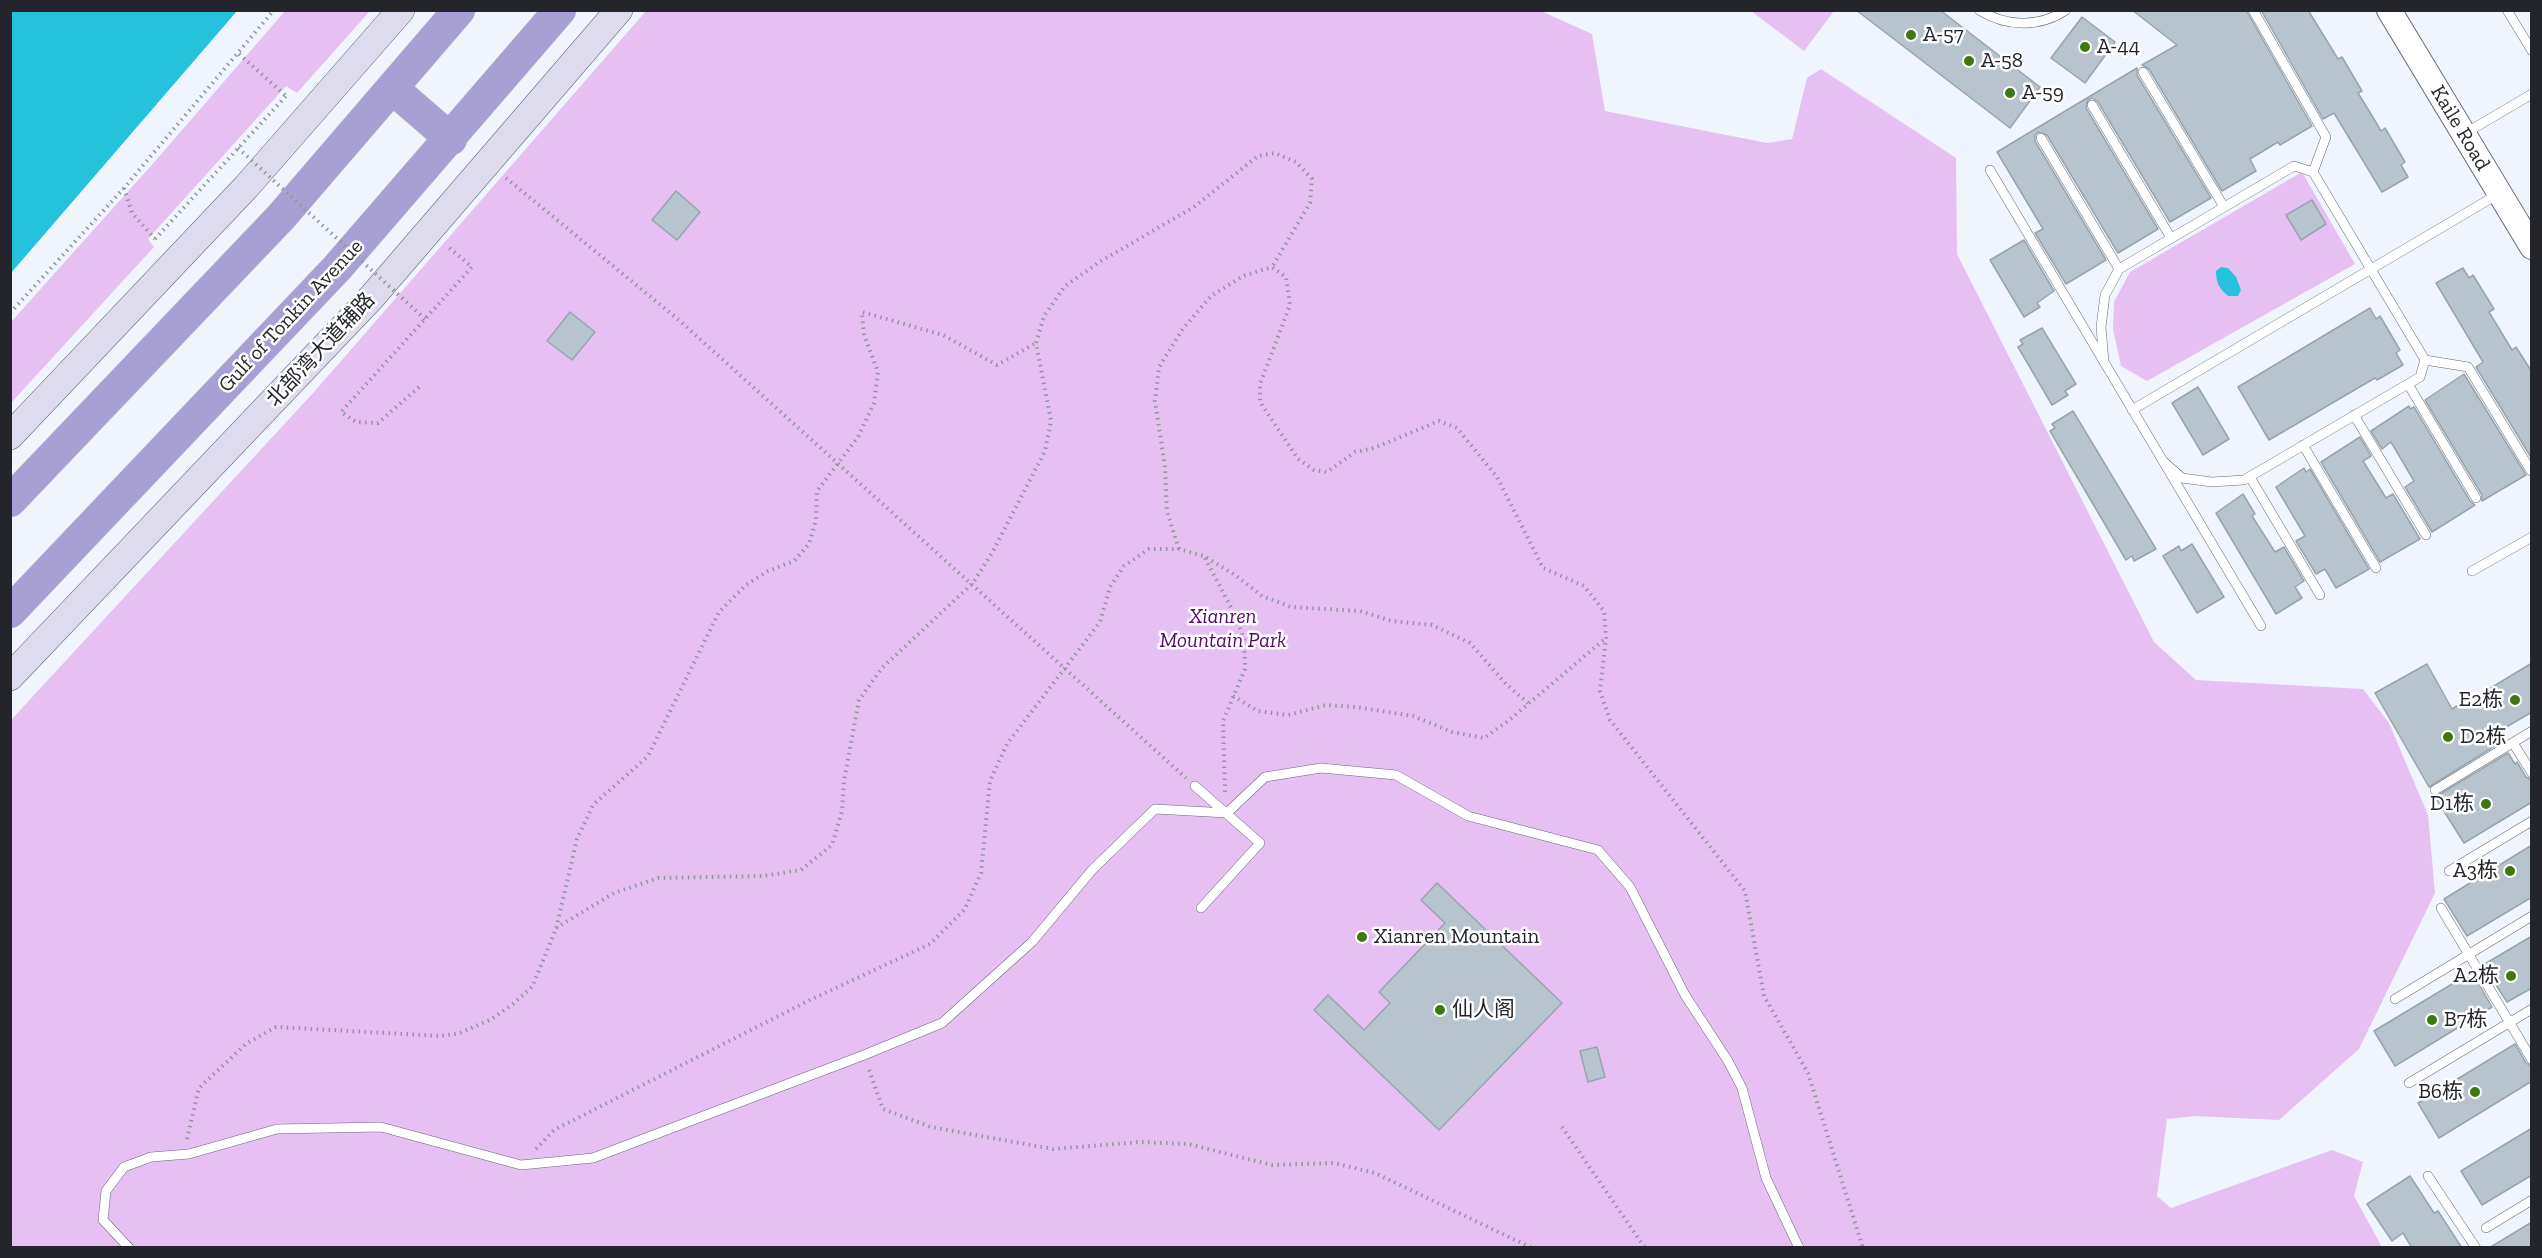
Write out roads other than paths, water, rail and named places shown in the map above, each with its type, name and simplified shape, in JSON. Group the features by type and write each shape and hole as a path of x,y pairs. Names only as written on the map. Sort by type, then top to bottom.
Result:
{"highway":[{"path":"10,501 281,217 459,10"},
{"name":"Gulf of Tonkin Avenue","path":"10,612 338,268 560,10"},
{"path":"393,89 451,139"}],"main road":[{"path":"10,436 248,186 400,10"},
{"name":"北部湾大道辅路","path":"10,677 371,298 619,10"}],"street":[{"name":"Kaile Road","path":"2389,10 2532,247"}],"lane":[{"path":"1979,10 2005,21 2027,24 2043,22 2066,10"},
{"path":"2253,10 2326,137 2313,172"},
{"path":"2507,10 2532,51"},
{"path":"2143,72 2224,207"},
{"path":"2464,134 2532,94"},
{"path":"2092,105 2171,238"},
{"path":"2041,138 2119,269"},
{"path":"2104,362 2101,327 2104,295 2119,269 2294,166 2313,172 2426,360 2468,367 2531,471"},
{"path":"1990,170 2261,626"},
{"path":"2132,410 2500,193"},
{"path":"2163,461 2182,478 2212,482 2244,480 2420,377 2426,360"},
{"path":"2408,384 2476,498"},
{"path":"2355,415 2426,536"},
{"path":"2303,445 2376,568"},
{"path":"2250,477 2320,595"},
{"path":"2472,571 2532,537"},
{"path":"2435,790 2532,731"},
{"path":"2513,743 2532,773"},
{"path":"129,1248 103,1220 106,1191 124,1167 151,1157 189,1154 277,1129 381,1127 521,1165 593,1158 864,1055 942,1023 1032,942 1092,870 1155,809 1227,813 1265,777 1321,768 1396,775 1468,816 1598,850 1630,887 1685,994 1728,1061 1742,1088 1766,1178 1799,1248"},
{"path":"1195,786 1260,843 1201,908"},
{"path":"2449,871 2532,821"},
{"path":"2441,908 2532,1060"},
{"path":"2395,999 2532,916"},
{"path":"2409,1083 2532,1009"},
{"path":"2428,1176 2476,1248"},
{"path":"2486,1228 2532,1200"}],"water":[{"path":"10,11 237,11 11,273"},
{"path":"2221,267 2228,268 2236,277 2241,290 2238,296 2228,296 2219,285 2216,271"}],"place":[{"name":"A-57","path":"1911,35"},
{"name":"A-44","path":"2085,47"},
{"name":"A-58","path":"1969,61"},
{"name":"A-59","path":"2010,93"},
{"name":"E2栋","path":"2515,700"},
{"name":"D2栋","path":"2448,737"},
{"name":"D1栋","path":"2486,804"},
{"name":"A3栋","path":"2510,871"},
{"name":"Xianren Mountain","path":"1362,937"},
{"name":"A2栋","path":"2511,976"},
{"name":"仙人阁","path":"1440,1010"},
{"name":"B7栋","path":"2432,1020"},
{"name":"B6栋","path":"2475,1092"}],"park label":[{"name":"Xianren Mountain Park","path":"1223,629"}]}
